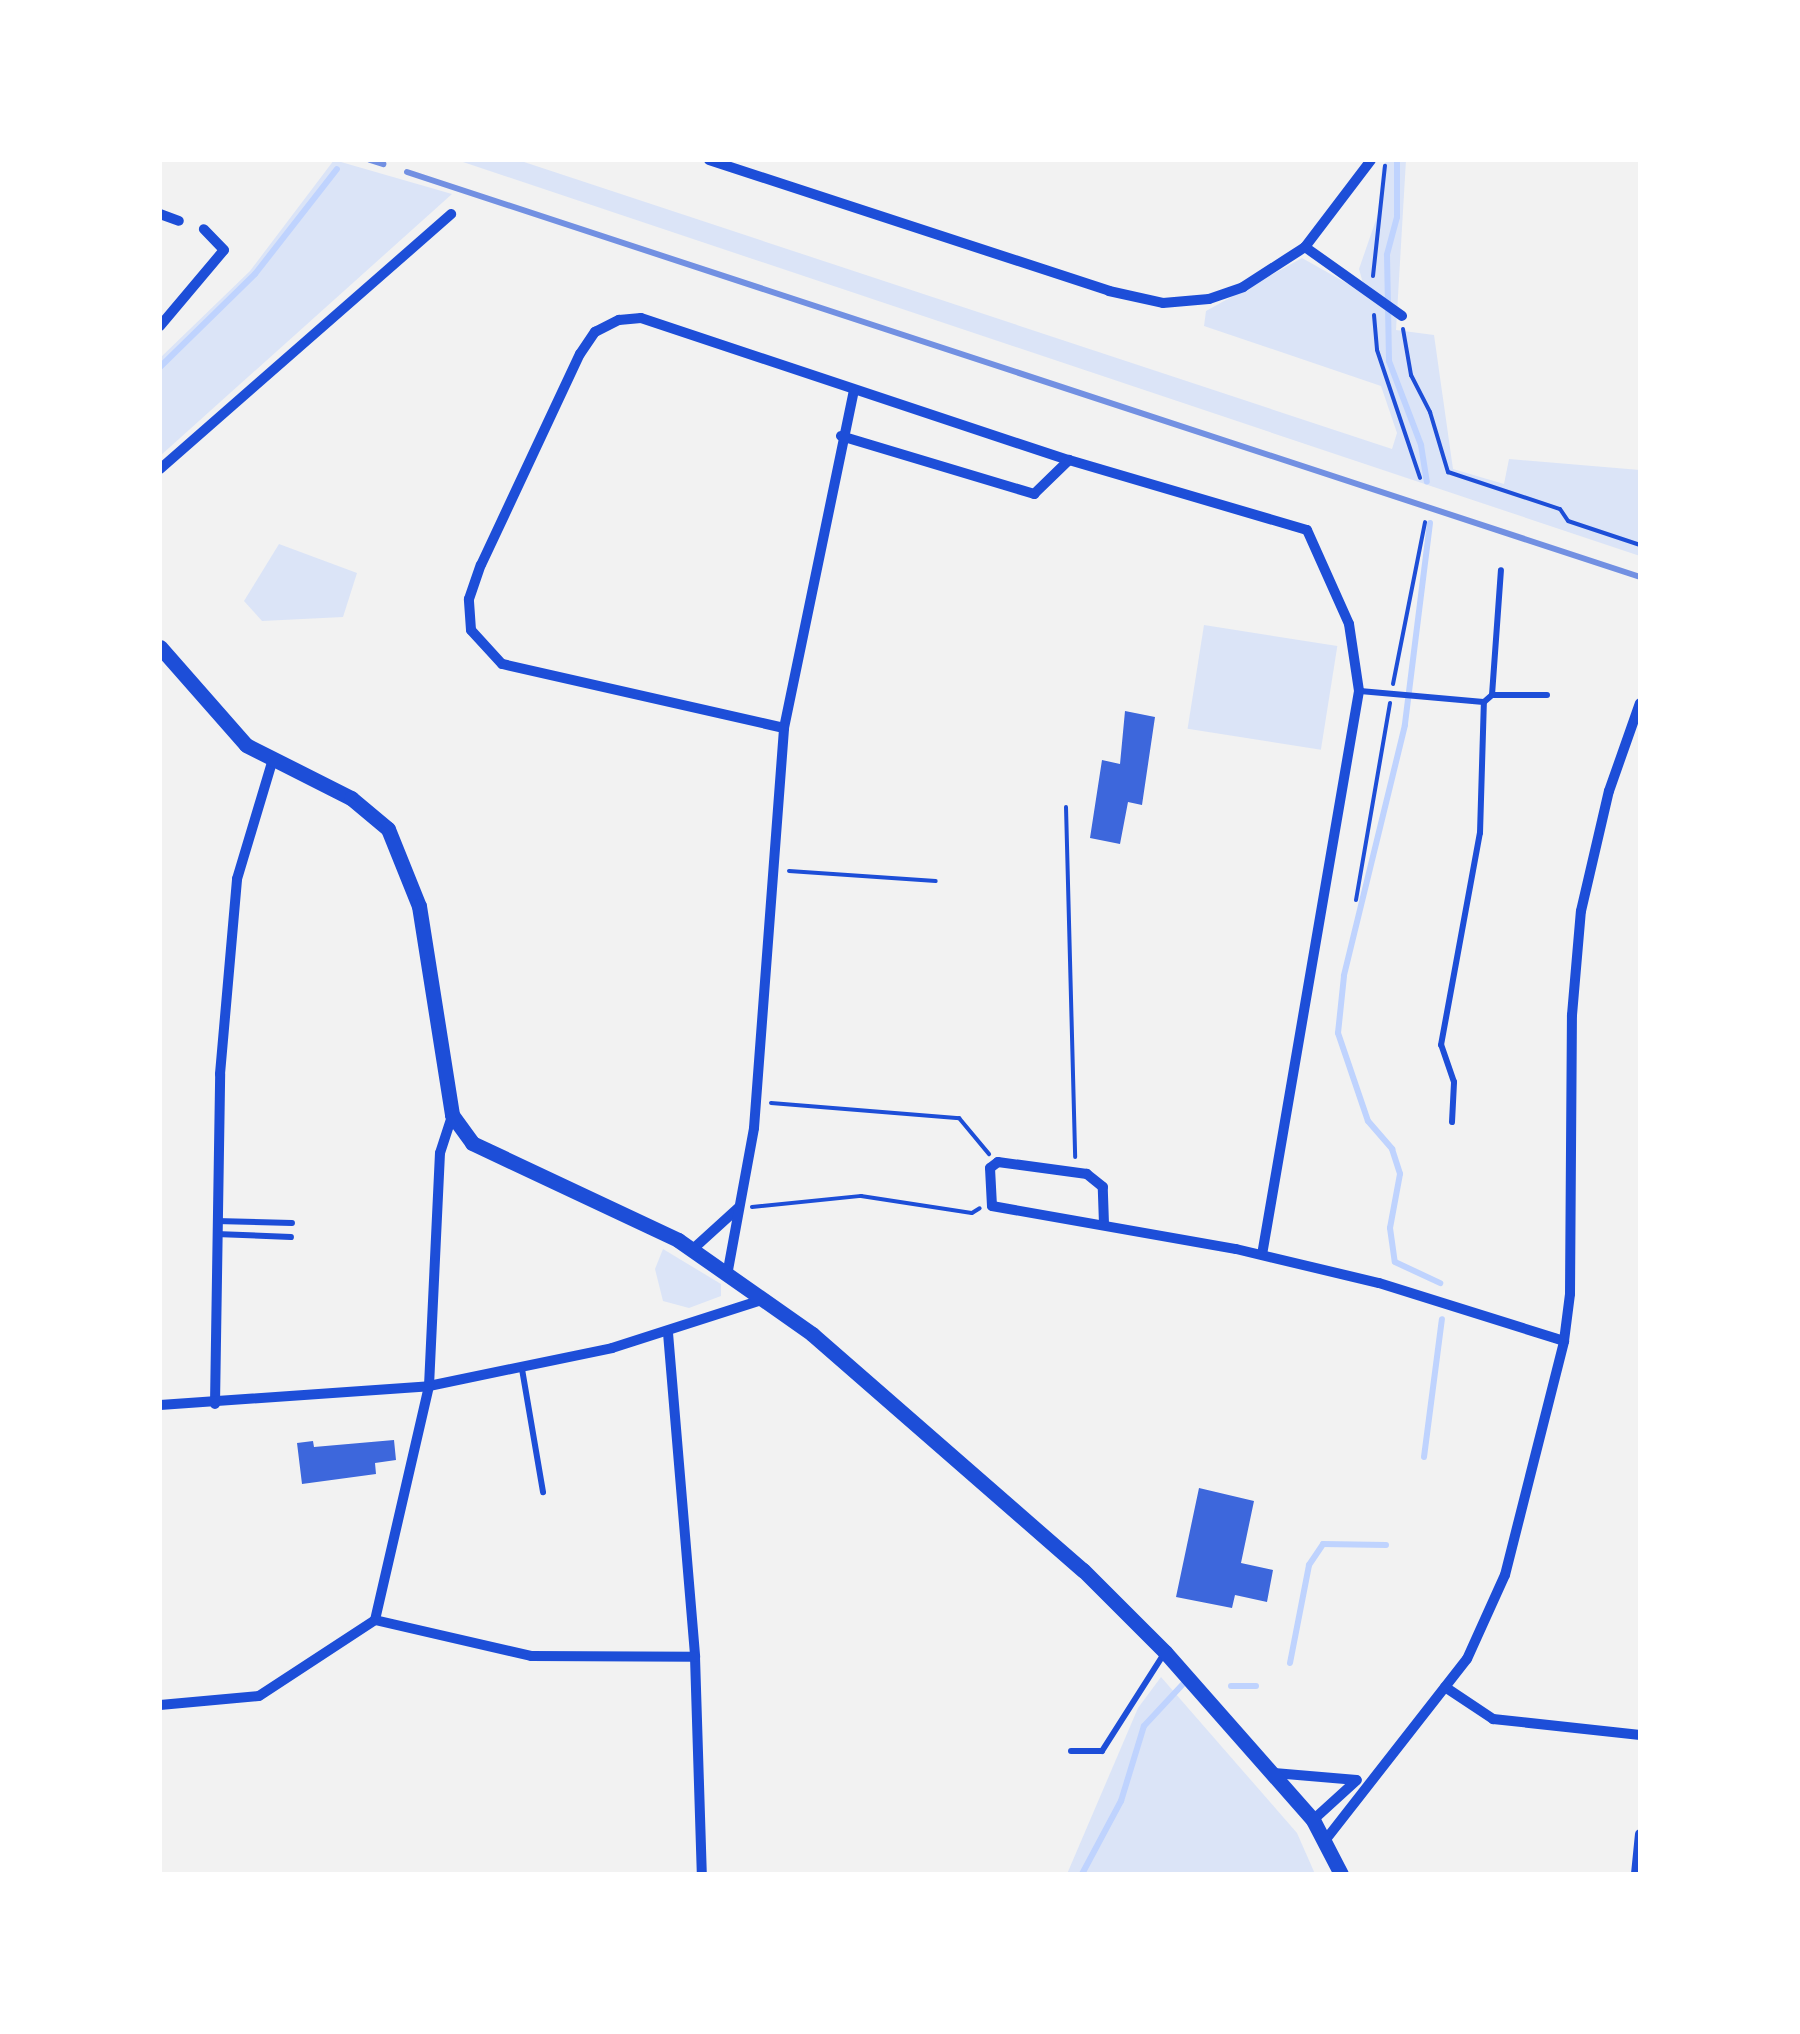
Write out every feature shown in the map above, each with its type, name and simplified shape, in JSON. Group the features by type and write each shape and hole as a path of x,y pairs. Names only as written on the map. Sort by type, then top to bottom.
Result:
{"street":[{"path":"709,160 1147,302 1209,299 1243,287 1305,247 1371,160"},
{"path":"160,214 179,221"},
{"path":"160,469 451,214"},
{"path":"160,326 224,250 204,229"},
{"path":"1305,247 1376,293 1399,313"},
{"path":"784,728 502,664 471,630 469,599 595,332 640,318 1069,460 1308,530 1349,624 1359,691 1262,1255"},
{"path":"728,1270 756,1102 784,728 841,436 854,390"},
{"path":"841,436 1034,494 1069,460"},
{"path":"160,647 246,745 372,811 400,848 422,921 452,1115 440,1153 429,1386 375,1620 258,1696 160,1705"},
{"path":"1327,1838 1375,1770 1468,1658 1500,1592 1564,1341 1581,911 1604,809 1640,703"},
{"path":"215,1404 215,1221 237,879 272,762"},
{"path":"452,1115 491,1156 622,1210 728,1270 993,1490 1165,1652 1313,1820 1327,1838 1342,1874"},
{"path":"1104,1224 1103,1186 1076,1171 992,1163 988,1203 1262,1255 1564,1341"},
{"path":"692,1249 738,1208"},
{"path":"160,1405 429,1386 522,1369 668,1333 765,1299"},
{"path":"668,1333 696,1656 702,1874"},
{"path":"375,1620 532,1656 696,1656"},
{"path":"1445,1687 1493,1719 1640,1735"},
{"path":"1313,1820 1357,1780 1375,1770"},
{"path":"1272,1772 1357,1780"},
{"path":"1636,1874 1640,1834"}],"lane":[{"path":"1492,695 1501,570"},
{"path":"1359,691 1484,702 1492,695 1546,695"},
{"path":"1452,1122 1454,1082 1441,1045 1480,833 1484,702"},
{"path":"215,1221 292,1223"},
{"path":"215,1234 291,1237"},
{"path":"522,1369 543,1492"},
{"path":"1071,1751 1102,1752 1165,1652"}],"path":[{"path":"1384,160 1376,293 1378,350 1420,478"},
{"path":"1399,313 1411,376 1430,412 1448,472 1560,508 1568,521 1640,545"},
{"path":"1356,900 1425,522"},
{"path":"1066,807 1076,1171"},
{"path":"774,870 936,881"},
{"path":"756,1102 959,1118 984,1142 992,1163"},
{"path":"738,1208 861,1196 972,1213 988,1203"}],"shaded area":[{"path":"334,160 452,194 160,456 160,358 250,271"},
{"path":"457,160 518,160 1392,449 1397,433 1381,386 1204,326 1206,311 1302,258 1366,294 1359,269 1378,214 1382,168 1387,160 1406,160 1396,330 1434,335 1453,469 1504,484 1509,459 1640,470 1640,556"},
{"path":"279,544 357,573 343,617 262,621 244,601"},
{"path":"1204,625 1337,646 1321,750 1188,729"},
{"path":"663,1249 721,1284 721,1296 689,1308 663,1301 655,1269"},
{"path":"1161,1677 1297,1833 1315,1874 1067,1874 1138,1708"}],"building":[{"path":"1125,711 1155,717 1142,805 1128,802 1120,844 1090,838 1102,760 1120,764"},
{"path":"394,1440 396,1460 375,1463 376,1474 302,1484 297,1443 313,1441 314,1447"},
{"path":"1199,1488 1254,1501 1241,1563 1273,1570 1267,1602 1235,1595 1232,1608 1176,1597"}],"waterway":[{"path":"1397,160 1397,217 1387,255 1389,361 1421,445 1427,482"},
{"path":"160,367 255,274 337,169"},
{"path":"1430,523 1405,725 1344,976 1338,1033 1368,1121 1392,1149 1400,1174 1390,1228 1395,1262 1440,1283"},
{"path":"1424,1457 1442,1319"},
{"path":"1290,1663 1309,1565 1323,1544 1386,1545"},
{"path":"1082,1874 1121,1801 1144,1726 1184,1683"},
{"path":"1231,1686 1256,1686"}],"railway":[{"path":"370,160 383,164"},
{"path":"407,172 1640,577"}]}
